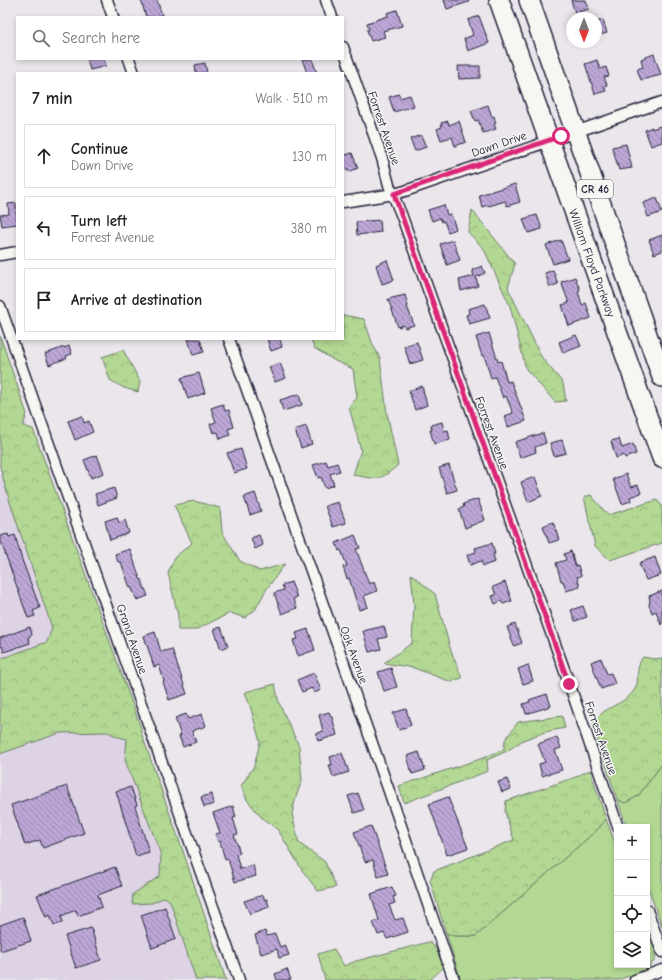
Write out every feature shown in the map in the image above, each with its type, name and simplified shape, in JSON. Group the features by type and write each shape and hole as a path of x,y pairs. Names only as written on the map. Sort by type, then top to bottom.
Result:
{"highway":[{"name":"William Floyd Parkway","path":"499,0 662,458"},
{"name":"CR 46","path":"529,0 662,377"}],"street":[{"path":"107,0 113,16"},
{"path":"326,0 332,16"},
{"name":"Forrest Avenue","path":"344,50 382,158 389,185 394,194 569,684 617,824"},
{"path":"129,60 134,72"},
{"name":"Dawn Drive","path":"344,202 394,194 662,102"},
{"path":"0,255 16,252"},
{"name":"Grand Avenue","path":"0,306 239,980"},
{"name":"Oak Avenue","path":"229,340 389,791 454,980"},
{"path":"650,918 662,952"},
{"path":"635,980 662,970"}],"shaded area":[{"path":"0,349 226,980 0,980"}],"green space":[{"path":"472,210 515,264 508,288 542,358 563,383 566,401 555,402 526,369 510,306 484,249 468,232"},
{"path":"344,315 364,319 373,345 380,358 387,413 398,465 382,477 367,478 353,475 361,450 349,407 357,398 353,369 335,361 314,348 311,340 344,340"},
{"path":"0,336 27,414 23,426 33,429 141,728 141,732 226,980 196,980 170,901 165,897 152,903 132,904 133,894 160,876 161,855 125,760 127,739 118,737 108,732 60,733 0,754 0,659 47,642 52,628 9,499 0,467"},
{"path":"123,350 140,381 138,392 124,388 110,380 102,357"},
{"path":"591,495 608,515 657,500 662,506 662,543 610,560 595,546 584,497"},
{"path":"194,501 220,508 222,532 240,561 260,571 285,564 266,590 255,610 245,618 230,613 195,630 178,630 178,616 168,573 175,557 192,543 174,505"},
{"path":"411,574 435,594 451,651 462,678 451,682 414,668 384,663 412,643 414,605"},
{"path":"643,657 654,659 662,658 662,764 638,796 625,803 617,799 593,725 599,715 624,700 633,692 637,684 639,665"},
{"path":"275,684 279,703 299,746 302,780 292,814 299,843 325,862 336,887 318,891 302,870 278,830 262,818 247,800 241,786 254,766 260,742 245,692"},
{"path":"562,716 565,728 545,732 523,740 507,751 487,760 488,771 404,803 399,786 486,757 504,749 505,740 518,722"},
{"path":"662,764 662,927 650,893 650,824 626,824 617,799 625,803 638,796"},
{"path":"590,770 606,819 599,828 476,936 454,936 446,933 430,880 434,871 514,840 505,812 506,801 573,778"},
{"path":"606,819 614,840 614,968 648,968 647,969 618,980 461,980 446,933 454,936 476,936 599,828"},
{"path":"650,934 655,946 655,960 650,966"},
{"path":"429,942 435,947 444,967 430,980 325,980 318,954 334,949 344,966 356,961"}],"building":[{"path":"141,0 157,0 162,15 146,16"},
{"path":"444,0 468,0 469,2 447,9"},
{"path":"571,0 586,0 589,9 575,12"},
{"path":"397,10 402,26 383,31 385,37 371,41 367,30 369,30 367,23 388,16 387,13"},
{"path":"479,16 489,43 468,51 464,39 473,35 468,20"},
{"path":"602,20 607,33 602,34"},
{"path":"654,54 661,75 641,80 637,69 643,67 641,59"},
{"path":"87,60 104,60 106,66 90,70"},
{"path":"302,60 312,60 317,72 307,72"},
{"path":"597,60 600,69 606,67 609,76 604,77 607,85 604,86 606,91 595,94 585,64"},
{"path":"205,63 207,72 196,72 195,65"},
{"path":"458,66 480,66 480,78 459,79"},
{"path":"399,94 400,98 410,95 414,106 394,112 389,97"},
{"path":"488,105 492,117 494,116 496,123 494,124 496,129 483,133 478,120 475,121 471,111"},
{"path":"448,121 449,125 459,121 466,142 455,146 452,137 441,140 437,129 442,127 441,123"},
{"path":"660,126 662,131 662,142 651,146 645,130"},
{"path":"421,135 426,147 415,151 410,139"},
{"path":"626,144 632,168 619,170 612,147"},
{"path":"352,153 358,168 349,172 348,169 344,170 344,156"},
{"path":"515,184 520,202 507,206 505,201 482,207 479,195"},
{"path":"657,198 662,212 648,217 643,203"},
{"path":"16,203 16,224 2,226 0,215 9,214 8,204"},
{"path":"444,205 447,215 451,214 456,229 448,232 444,221 442,222 440,218 432,221 428,210"},
{"path":"537,215 542,229 528,233 523,219"},
{"path":"380,220 381,232 357,235 356,222"},
{"path":"662,235 662,251 654,254 649,240"},
{"path":"453,240 460,260 447,265 440,244"},
{"path":"561,240 568,259 553,264 546,245"},
{"path":"387,260 394,280 382,284 376,265"},
{"path":"482,266 485,273 476,277 478,286 461,291 459,280 474,276 472,270"},
{"path":"553,270 558,284 550,287 545,273"},
{"path":"575,277 580,290 578,291 582,305 586,303 591,318 569,326 562,305 569,303 561,282"},
{"path":"405,295 407,306 414,325 405,328 404,325 398,327 388,299"},
{"path":"485,304 490,318 469,324 466,315 469,314 468,309"},
{"path":"489,333 498,362 501,361 507,382 511,381 526,421 508,427 505,416 513,413 506,396 503,398 495,377 491,378 484,355 482,356 476,337"},
{"path":"576,335 581,346 563,353 559,342"},
{"path":"188,340 200,340 204,352 193,355"},
{"path":"267,340 280,340 282,347 271,351"},
{"path":"417,342 423,360 410,364 404,346"},
{"path":"69,346 72,354 66,356 67,358 49,365 45,354"},
{"path":"280,363 286,378 275,382 269,367"},
{"path":"199,373 205,393 188,399 181,378"},
{"path":"422,386 427,405 415,410 409,391"},
{"path":"299,394 302,405 283,411 280,400"},
{"path":"223,404 225,411 229,410 234,427 228,429 230,435 220,439 218,432 213,433 210,424 216,422 211,408"},
{"path":"82,416 84,423 89,421 93,432 75,440 68,421"},
{"path":"442,422 444,431 448,430 450,440 434,444 430,430 432,430 431,425"},
{"path":"306,426 312,444 301,448 295,430"},
{"path":"543,433 546,443 535,447 536,452 520,458 515,442"},
{"path":"619,439 622,448 633,444 636,454 625,458 624,455 616,458 611,441"},
{"path":"562,440 566,453 554,456 550,443"},
{"path":"241,449 247,469 234,473 227,453"},
{"path":"97,455 104,473 91,478 84,460"},
{"path":"326,461 328,466 337,463 340,471 330,474 334,485 325,488 321,477 318,478 313,465"},
{"path":"449,465 457,490 447,493 439,468"},
{"path":"626,474 631,487 638,485 641,493 630,497 631,501 622,504 613,479"},
{"path":"535,477 542,496 528,502 521,482"},
{"path":"114,488 117,498 98,505 95,494"},
{"path":"255,493 261,511 250,515 244,497"},
{"path":"478,499 485,520 465,528 459,509 464,507 463,504"},
{"path":"338,502 346,523 333,527 325,506"},
{"path":"117,517 119,523 125,520 129,533 110,540 105,521"},
{"path":"553,522 559,540 549,543 543,526"},
{"path":"8,534 9,537 15,535 22,560 40,608 33,611 35,616 28,618 0,539 0,536"},
{"path":"259,535 263,545 255,549 251,538"},
{"path":"355,535 360,548 356,549 369,584 374,582 377,591 364,596 368,607 359,610 349,578 347,579 343,567 347,566 341,550 339,551 336,543"},
{"path":"492,543 495,554 493,554 495,562 483,566 481,561 470,565 467,555 476,552 475,548"},
{"path":"130,549 140,579 148,596 137,600 131,587 130,588 121,562 118,562 115,554"},
{"path":"571,551 575,566 578,565 581,576 577,577 580,587 566,591 563,581 561,581 556,563 566,560 564,554"},
{"path":"655,557 661,575 646,580 639,563"},
{"path":"291,582 297,597 293,599 297,608 282,614 274,593 284,590 282,585"},
{"path":"505,582 512,601 503,604 501,601 495,604 492,596 496,595 493,587"},
{"path":"662,591 661,625 656,611 652,613 649,605 649,596"},
{"path":"583,606 587,617 575,621 571,610"},
{"path":"515,624 522,643 514,646 507,627"},
{"path":"384,626 387,637 378,639 381,649 369,652 363,631"},
{"path":"30,627 32,635 28,637 30,643 4,652 2,646 0,646 0,638"},
{"path":"221,627 228,646 221,649 214,629"},
{"path":"308,629 315,650 298,656 293,640 298,639 296,633"},
{"path":"155,632 161,652 172,649 187,694 169,700 159,665 154,667 144,636"},
{"path":"601,658 607,674 611,673 615,684 601,689 591,662"},
{"path":"528,665 533,681 523,684 518,669"},
{"path":"391,668 397,687 384,691 378,672"},
{"path":"314,673 321,690 314,693 312,688 302,692 297,680"},
{"path":"547,694 551,706 526,714 523,704 530,702 529,700"},
{"path":"406,709 411,725 399,730 393,713"},
{"path":"329,712 337,735 318,741 316,734 323,731 319,715"},
{"path":"186,714 188,719 202,714 206,726 192,731 196,742 183,747 175,718"},
{"path":"557,737 561,748 555,750 562,770 542,776 539,764 545,762 538,744"},
{"path":"419,752 425,770 412,774 407,756"},
{"path":"342,753 349,772 333,777 329,765 332,765 330,757"},
{"path":"507,779 511,789 502,792 498,782"},
{"path":"67,786 84,833 43,848 40,840 25,845 11,805"},
{"path":"131,787 137,805 135,806 149,852 136,856 116,791"},
{"path":"358,793 364,810 354,813 348,796"},
{"path":"212,794 214,804 204,807 201,797"},
{"path":"448,797 468,848 447,855 429,804"},
{"path":"233,806 236,817 233,818 238,834 234,835 240,853 236,854 240,869 253,865 256,876 235,882 228,859 225,860 220,841 218,842 215,834 220,833 213,813"},
{"path":"371,826 388,874 378,877 373,860 365,862 354,832"},
{"path":"115,867 122,886 98,895 102,907 78,916 76,910 61,916 63,922 54,925 50,915 46,917 37,895"},
{"path":"392,887 396,896 393,897 395,903 389,905 395,920 403,918 408,932 387,939 384,933 378,935 373,922 379,920 371,894"},
{"path":"263,895 265,900 267,899 269,907 250,914 244,901"},
{"path":"165,907 176,939 152,948 141,915"},
{"path":"23,917 31,941 0,951 0,925"},
{"path":"91,928 101,960 76,968 65,936"},
{"path":"265,931 267,936 275,934 280,947 285,945 289,955 279,958 277,949 261,954 255,935"},
{"path":"287,969 291,980 277,980 275,974"}],"route":[{"path":"561,136 394,194 569,684"}]}
